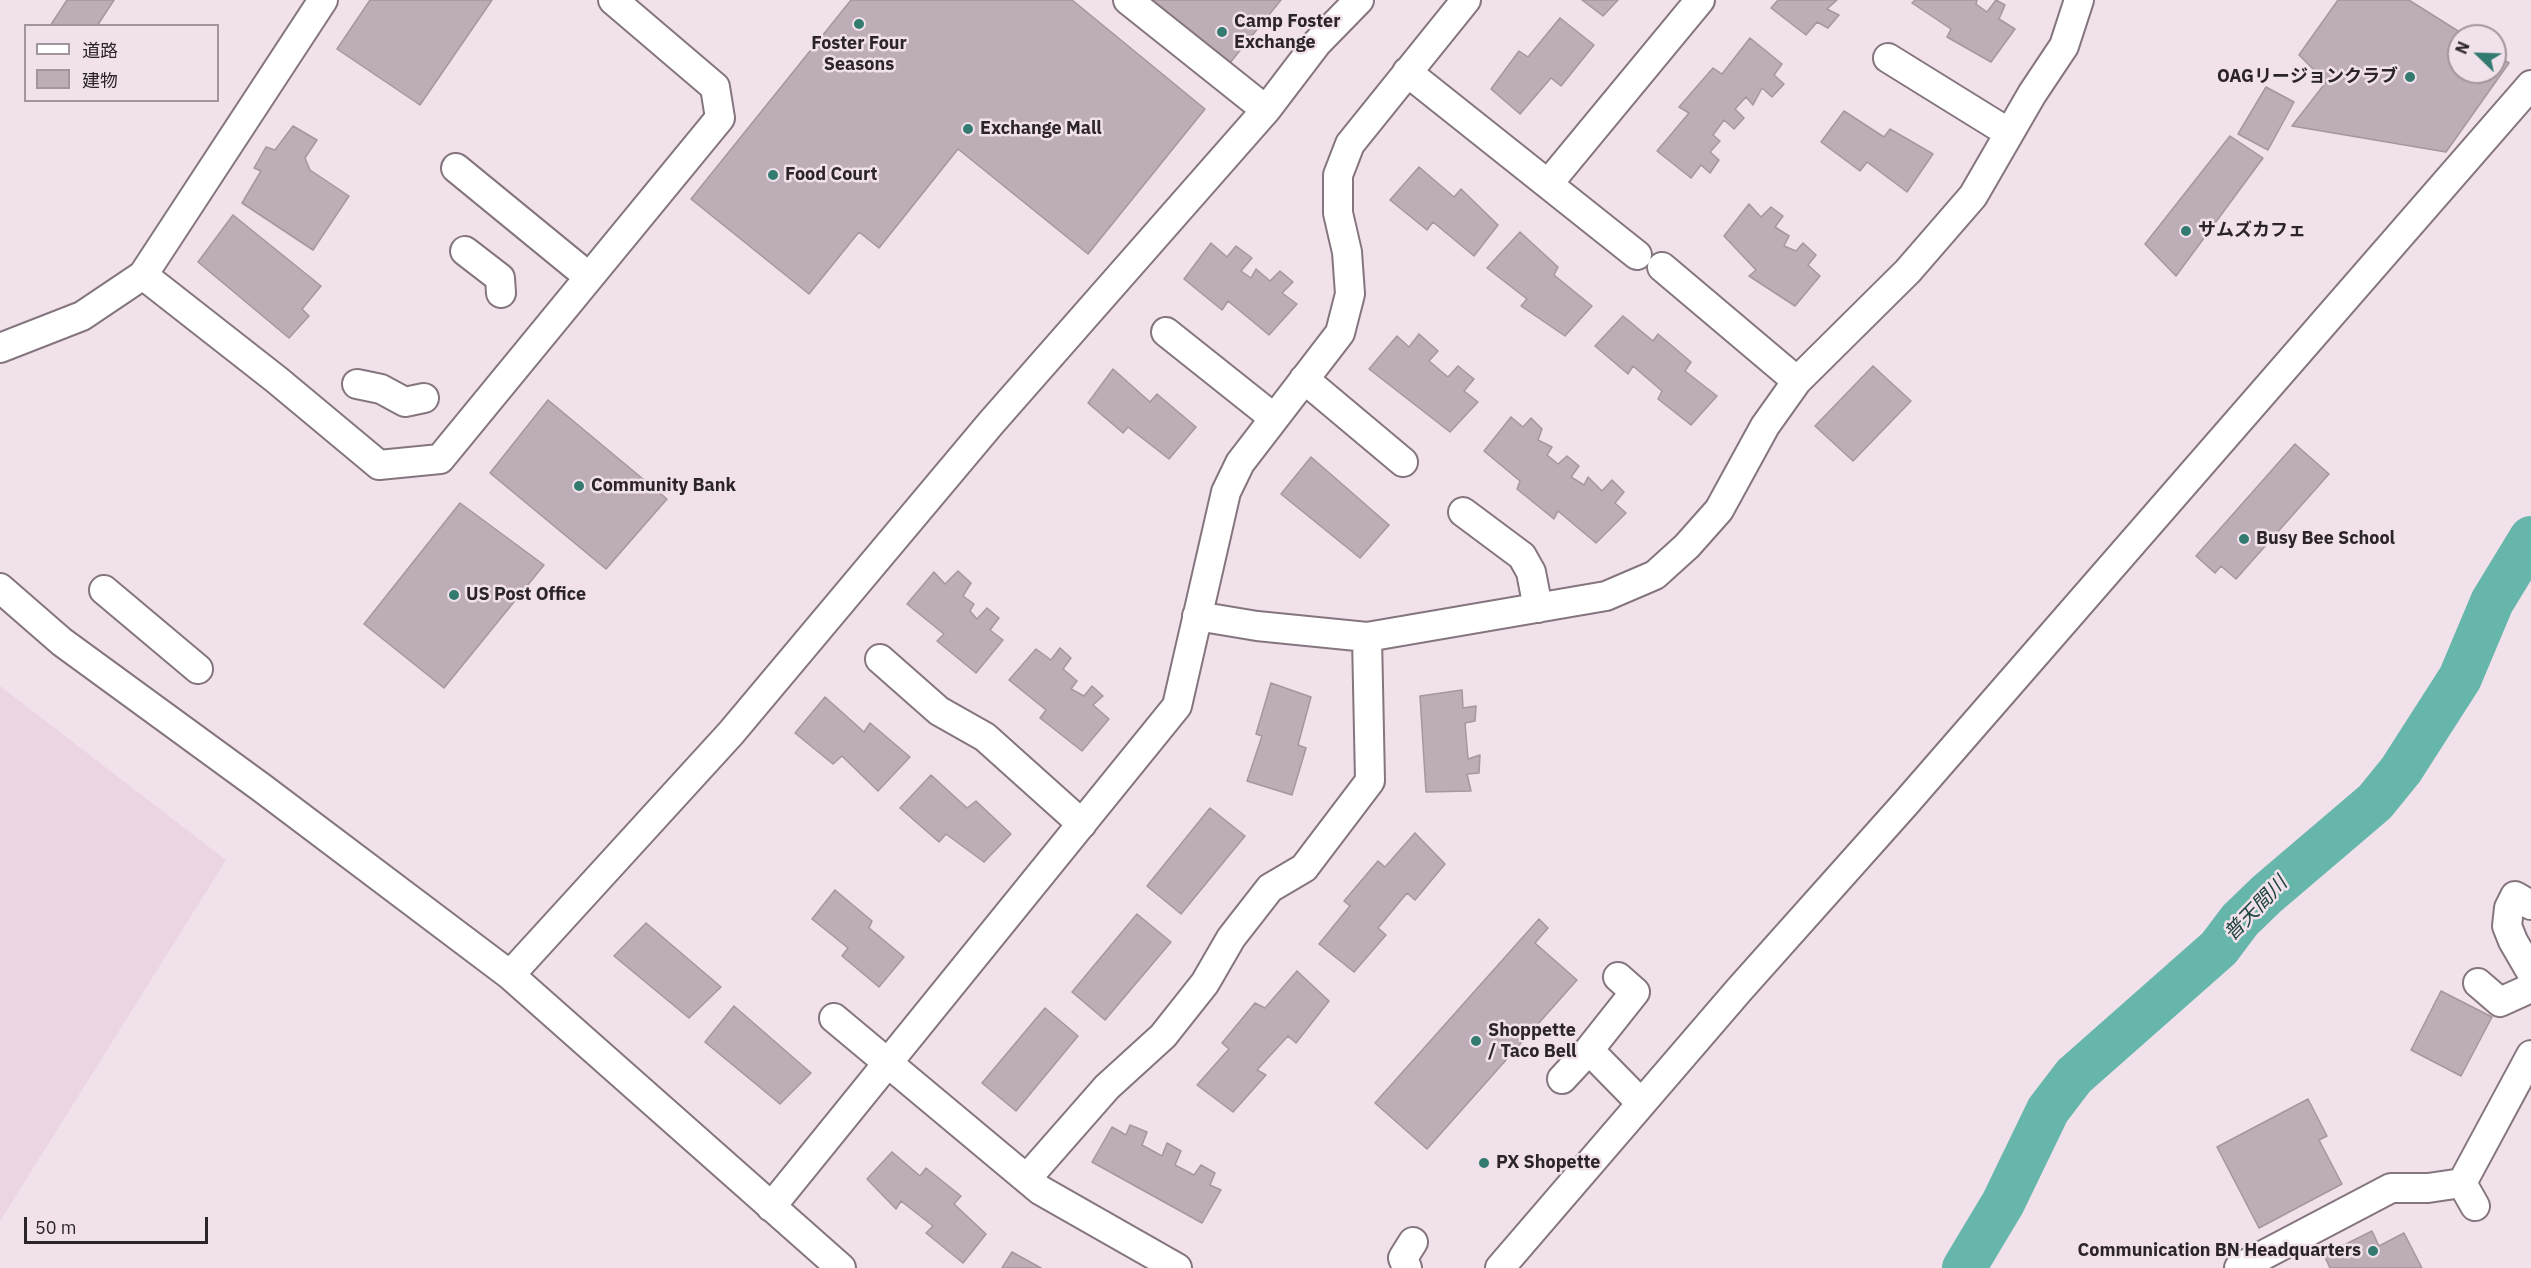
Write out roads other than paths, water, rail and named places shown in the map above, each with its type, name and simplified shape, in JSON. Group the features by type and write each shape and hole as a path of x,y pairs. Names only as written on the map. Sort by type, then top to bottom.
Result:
{"street":[{"path":"0,348 82,316 143,275 323,0"},
{"path":"143,275 277,380 379,465 440,459 720,118 715,87 613,0"},
{"path":"1128,0 1266,110"},
{"path":"1317,43 1336,0"},
{"path":"510,975 731,733 991,423 1266,110 1317,43 1359,0"},
{"path":"771,1207 1177,706 1226,492 1240,463 1340,333 1350,294 1347,252 1338,213 1338,175 1350,144 1466,0"},
{"path":"1548,184 1700,0"},
{"path":"1197,616 1257,626 1367,637 1606,596 1655,575 1688,546 1719,510 1766,426 1797,381 1908,272 1973,196 2009,133 2064,46 2079,0"},
{"path":"1888,58 2009,133"},
{"path":"1407,72 1637,255"},
{"path":"1500,1268 1641,1103 2346,300 2531,85"},
{"path":"456,168 589,277"},
{"path":"465,251 500,278 501,293"},
{"path":"1662,267 1797,381"},
{"path":"1166,332 1274,418"},
{"path":"1304,380 1403,462"},
{"path":"357,384 381,389 405,402 424,399"},
{"path":"1462,512 1522,556 1531,572 1538,608"},
{"path":"0,588 62,642 262,788 510,975 841,1268"},
{"path":"104,590 198,669"},
{"path":"1028,1177 1107,1087 1162,1036 1205,983 1231,938 1270,888 1304,868 1370,781 1367,637"},
{"path":"880,659 939,711 985,737 1082,824"},
{"path":"2531,905 2515,896 2509,908 2507,926 2531,972"},
{"path":"1562,1078 1635,992 1618,977"},
{"path":"2478,983 2500,1002 2531,988"},
{"path":"834,1018 887,1064 1028,1177 1040,1190 1177,1268"},
{"path":"1588,1050 1641,1103"},
{"path":"2239,1268 2391,1188 2428,1188 2469,1194 2531,1055"}],"waterway":[{"name":"普天間川","path":"1964,1268 2003,1203 2048,1110 2074,1076 2219,948 2240,920 2267,894 2375,802 2401,770 2460,678 2492,602 2531,538"}],"place":[{"name":"Foster Four Seasons","path":"859,24"},
{"name":"Camp Foster Exchange","path":"1222,32"},
{"name":"OAGリージョンクラブ","path":"2410,77"},
{"name":"Exchange Mall","path":"968,129"},
{"name":"Food Court","path":"773,175"},
{"name":"サムズカフェ","path":"2186,231"},
{"name":"Community Bank","path":"579,486"},
{"name":"Busy Bee School","path":"2244,539"},
{"name":"US Post Office","path":"454,595"},
{"name":"Shoppette / Taco Bell","path":"1476,1041"},
{"name":"PX Shopette","path":"1484,1163"},
{"name":"Communication BN Headquarters","path":"2373,1251"}]}
